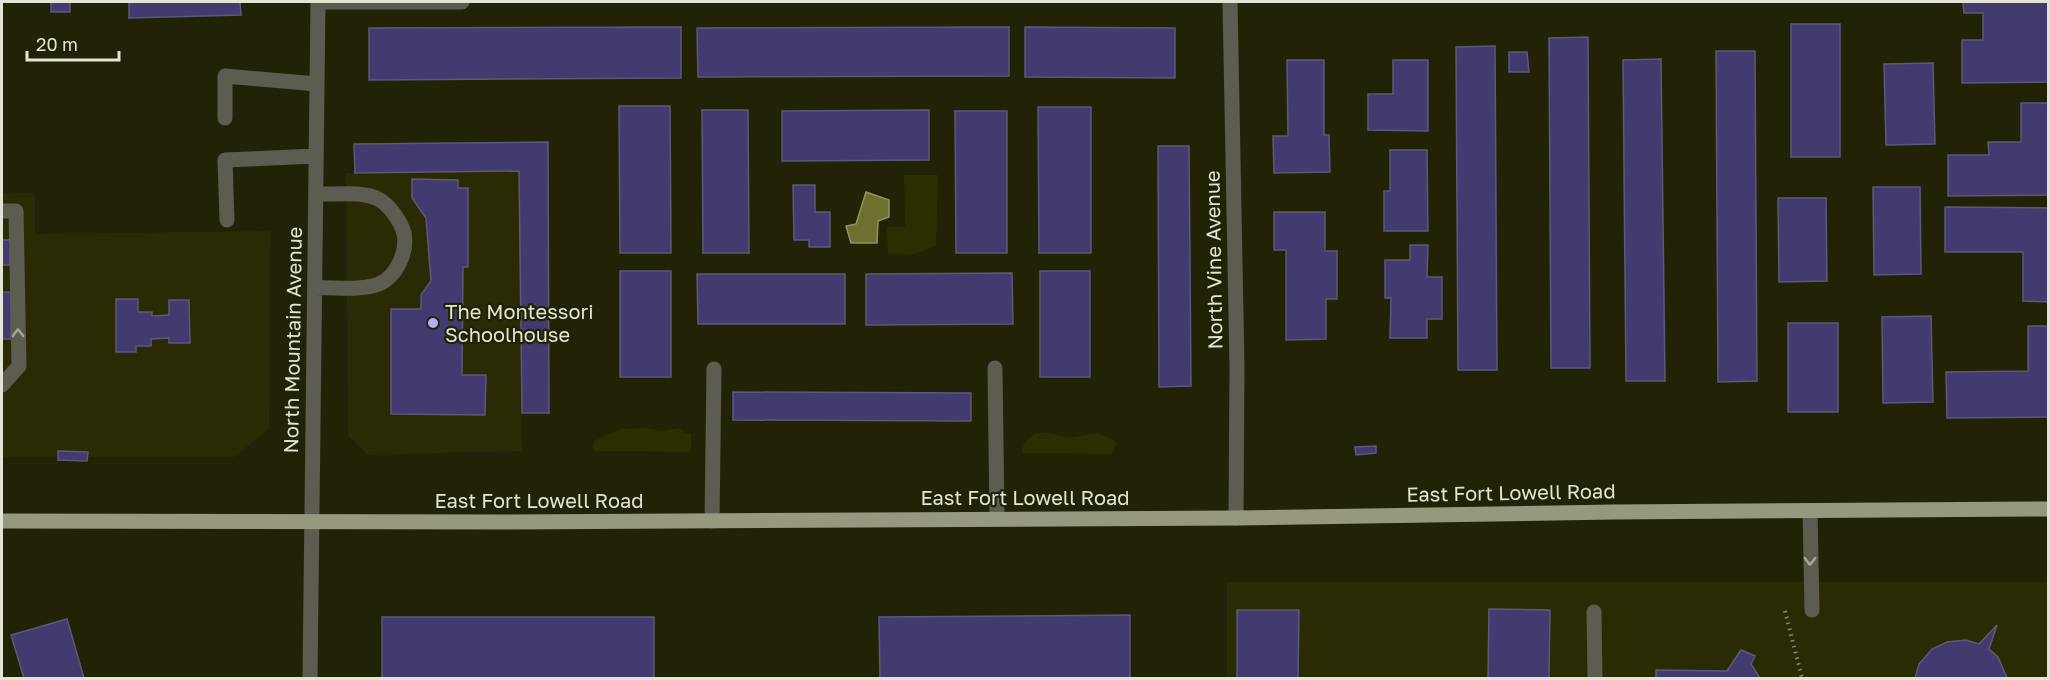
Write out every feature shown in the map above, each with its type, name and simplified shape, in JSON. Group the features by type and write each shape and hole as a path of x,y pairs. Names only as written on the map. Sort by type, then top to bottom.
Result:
{"main road":[{"name":"East Fort Lowell Road","path":"2,521 1236,518 2049,509"}],"street":[{"path":"318,2 462,2"},
{"name":"North Mountain Avenue","path":"310,678 318,2"},
{"name":"North Vine Avenue","path":"1230,2 1237,367 1236,518"},
{"path":"225,118 225,76 317,84"},
{"path":"227,220 225,160 316,156"},
{"path":"315,288 369,286 381,283 393,274 399,265 404,234 397,218 381,201 366,195 316,194"},
{"path":"2,211 16,212 19,366 2,385"},
{"path":"994,368 997,519"},
{"path":"712,521 714,369"},
{"path":"1810,511 1812,610"},
{"path":"1594,612 1595,678"}],"path":[{"path":"1785,611 1802,678"}],"shaded area":[{"name":"The Montessori Schoolhouse","path":"519,171 523,451 368,455 348,436 346,173"},
{"path":"904,175 938,175 936,246 910,255 888,254 887,227 905,227"},
{"path":"866,192 889,200 889,217 878,221 877,243 851,243 846,226 856,224"},
{"path":"2,193 35,193 35,234 270,231 269,429 234,457 2,457"},
{"path":"646,428 662,431 679,428 686,433 691,433 691,452 593,451 594,441 620,429"},
{"path":"1036,433 1050,433 1068,438 1098,433 1117,442 1111,454 1022,453 1024,442"},
{"path":"1227,582 2048,582 2048,678 1227,678"}],"building":[{"path":"51,2 70,2 70,12 51,12"},
{"path":"129,2 240,2 241,15 129,18"},
{"path":"1963,2 2048,2 2048,82 1962,83 1962,40 1983,40 1983,13 1964,13"},
{"path":"1791,24 1840,24 1840,157 1791,157"},
{"path":"681,27 681,78 369,80 369,28"},
{"path":"1009,27 1009,76 698,77 697,28"},
{"path":"1025,27 1175,28 1175,78 1025,77"},
{"path":"1588,37 1590,368 1551,368 1549,38"},
{"path":"1495,46 1497,370 1458,370 1456,47"},
{"path":"1716,51 1755,51 1757,381 1718,382"},
{"path":"1509,52 1527,52 1529,72 1509,72"},
{"path":"1661,59 1665,381 1626,381 1623,60"},
{"path":"1287,60 1324,60 1324,135 1329,135 1330,172 1274,173 1273,136 1288,136"},
{"path":"1393,60 1428,60 1428,131 1368,130 1368,94 1393,94"},
{"path":"1933,63 1935,144 1886,145 1884,64"},
{"path":"2021,103 2048,103 2048,195 1948,196 1948,155 1989,155 1988,142 2021,142"},
{"path":"619,106 670,106 671,253 620,253"},
{"path":"1038,107 1091,107 1091,253 1039,253"},
{"path":"702,110 748,110 749,253 703,253"},
{"path":"929,110 929,160 782,161 782,111"},
{"path":"955,111 1007,111 1007,253 956,253"},
{"path":"548,142 549,413 522,413 519,171 355,173 354,144"},
{"path":"1158,146 1189,146 1191,386 1159,387"},
{"path":"1390,150 1427,150 1428,231 1384,231 1384,191 1390,191"},
{"path":"412,179 458,180 458,188 468,188 468,267 463,267 462,375 486,375 485,415 391,414 391,309 421,309 421,295 431,281 426,218 412,198"},
{"path":"793,185 815,185 815,212 830,212 830,247 809,247 809,240 794,240"},
{"path":"1873,187 1920,187 1921,274 1874,275"},
{"path":"1778,198 1826,198 1827,281 1779,282"},
{"path":"1945,207 2048,208 2048,302 2023,301 2023,252 1945,252"},
{"path":"1274,212 1325,212 1325,251 1337,251 1337,299 1326,299 1326,339 1286,340 1286,250 1274,250"},
{"path":"2,240 10,240 10,265 2,265"},
{"path":"1410,245 1428,245 1427,277 1442,277 1442,319 1427,319 1427,338 1390,338 1391,298 1385,298 1385,260 1410,260"},
{"path":"620,271 671,271 671,377 620,377"},
{"path":"1040,271 1090,271 1090,377 1040,377"},
{"path":"1012,273 1013,324 866,325 866,274"},
{"path":"697,274 845,274 845,324 698,324"},
{"path":"2,292 11,292 11,339 2,339"},
{"path":"116,299 138,299 138,312 152,312 152,316 169,315 169,300 189,300 190,343 169,343 169,338 151,339 151,346 136,346 136,352 116,352"},
{"path":"1931,316 1933,402 1883,403 1882,317"},
{"path":"1788,323 1838,323 1838,412 1788,412"},
{"path":"2028,326 2048,326 2048,417 1947,418 1946,372 2028,371"},
{"path":"733,392 971,393 971,421 733,420"},
{"path":"1376,446 1376,453 1356,455 1355,447"},
{"path":"58,451 88,452 87,461 58,460"},
{"path":"1489,609 1550,610 1549,678 1488,678"},
{"path":"1237,610 1299,610 1298,678 1237,678"},
{"path":"1130,615 1130,678 880,678 879,617"},
{"path":"382,617 654,617 654,678 382,678"},
{"path":"67,619 84,678 24,678 11,635"},
{"path":"1997,625 1989,649 1998,657 2007,678 1915,678 1919,664 1932,649 1947,642 1966,640 1979,644"},
{"path":"1741,650 1755,656 1751,664 1760,678 1656,678 1656,670 1727,671"}],"place":[{"name":"The Montessori Schoolhouse","path":"433,323"}]}
